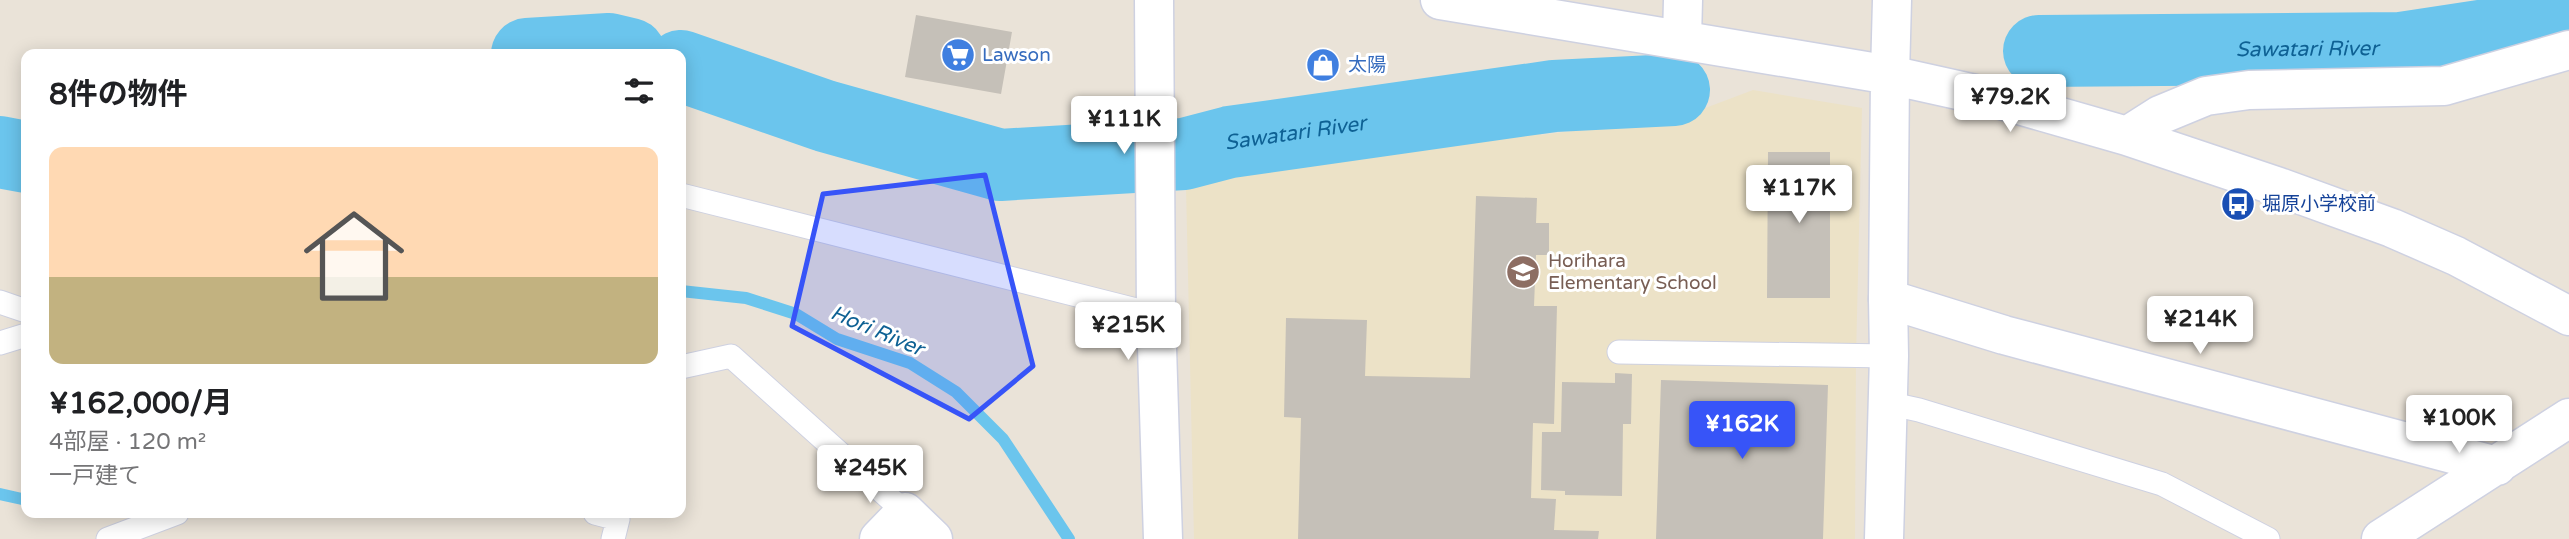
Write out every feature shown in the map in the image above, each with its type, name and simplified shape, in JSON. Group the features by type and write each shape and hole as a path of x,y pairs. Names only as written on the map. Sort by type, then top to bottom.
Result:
{"street":[{"path":"1154,0 1156,315 1163,539"},
{"path":"1440,0 1890,75 1998,99 2127,136 2392,228 2456,256 2569,316"},
{"path":"1682,39 1684,0"},
{"path":"1884,539 1889,356 1892,0"},
{"path":"2127,136 2160,115 2206,96 2249,90 2444,86 2569,50"},
{"path":"1888,299 2004,335 2497,466"},
{"path":"2381,539 2569,418"},
{"path":"892,526 933,539"}],"lane":[{"path":"686,196 1156,315"},
{"path":"0,302 21,309"},
{"path":"0,343 21,336"},
{"path":"1619,352 1889,356"},
{"path":"686,366 731,356 892,526"},
{"path":"1887,403 1919,410 2162,484 2269,539"},
{"path":"108,539 164,518"},
{"path":"613,539 618,519 614,518"}],"highlighted area":[{"path":"985,175 1033,366 969,419 792,326 823,194"}],"shaded area":[{"name":"Horihara Elementary School","path":"1753,90 1862,108 1855,539 1194,539 1186,187 1236,177 1237,156 1538,122 1541,135 1679,118"}],"building":[{"name":"Lawson","path":"916,15 1012,32 1001,94 905,77"},
{"path":"1768,152 1830,152 1830,298 1767,298"},
{"path":"1476,196 1537,198 1536,223 1549,223 1549,255 1536,255 1534,306 1557,306 1554,424 1533,423 1531,498 1556,499 1554,530 1599,531 1598,539 1298,539 1301,418 1284,417 1286,318 1367,320 1365,376 1470,378"},
{"path":"1615,373 1632,374 1631,424 1623,424 1622,496 1565,495 1565,491 1541,490 1542,432 1561,432 1562,382 1615,383"},
{"path":"1661,380 1828,385 1823,539 1656,539"}],"waterway":[{"name":"Sawatari River","path":"2039,51 2400,48 2493,34 2569,3"},
{"name":"Sawatari River","path":"686,68 825,116 1000,165 1184,154 1230,142 1554,96 1674,90"},
{"name":"Sawatari River","path":"0,152 21,156"},
{"name":"Hori River","path":"686,292 746,298 796,314 837,339 910,363 956,392 1003,439 1069,539"},
{"name":"Hori River","path":"0,494 21,499"}],"place":[{"name":"Lawson","path":"958,55"},
{"name":"太陽","path":"1323,65"},
{"name":"堀原小学校前","path":"2238,204"},
{"name":"Horihara Elementary School","path":"1523,272"}]}
